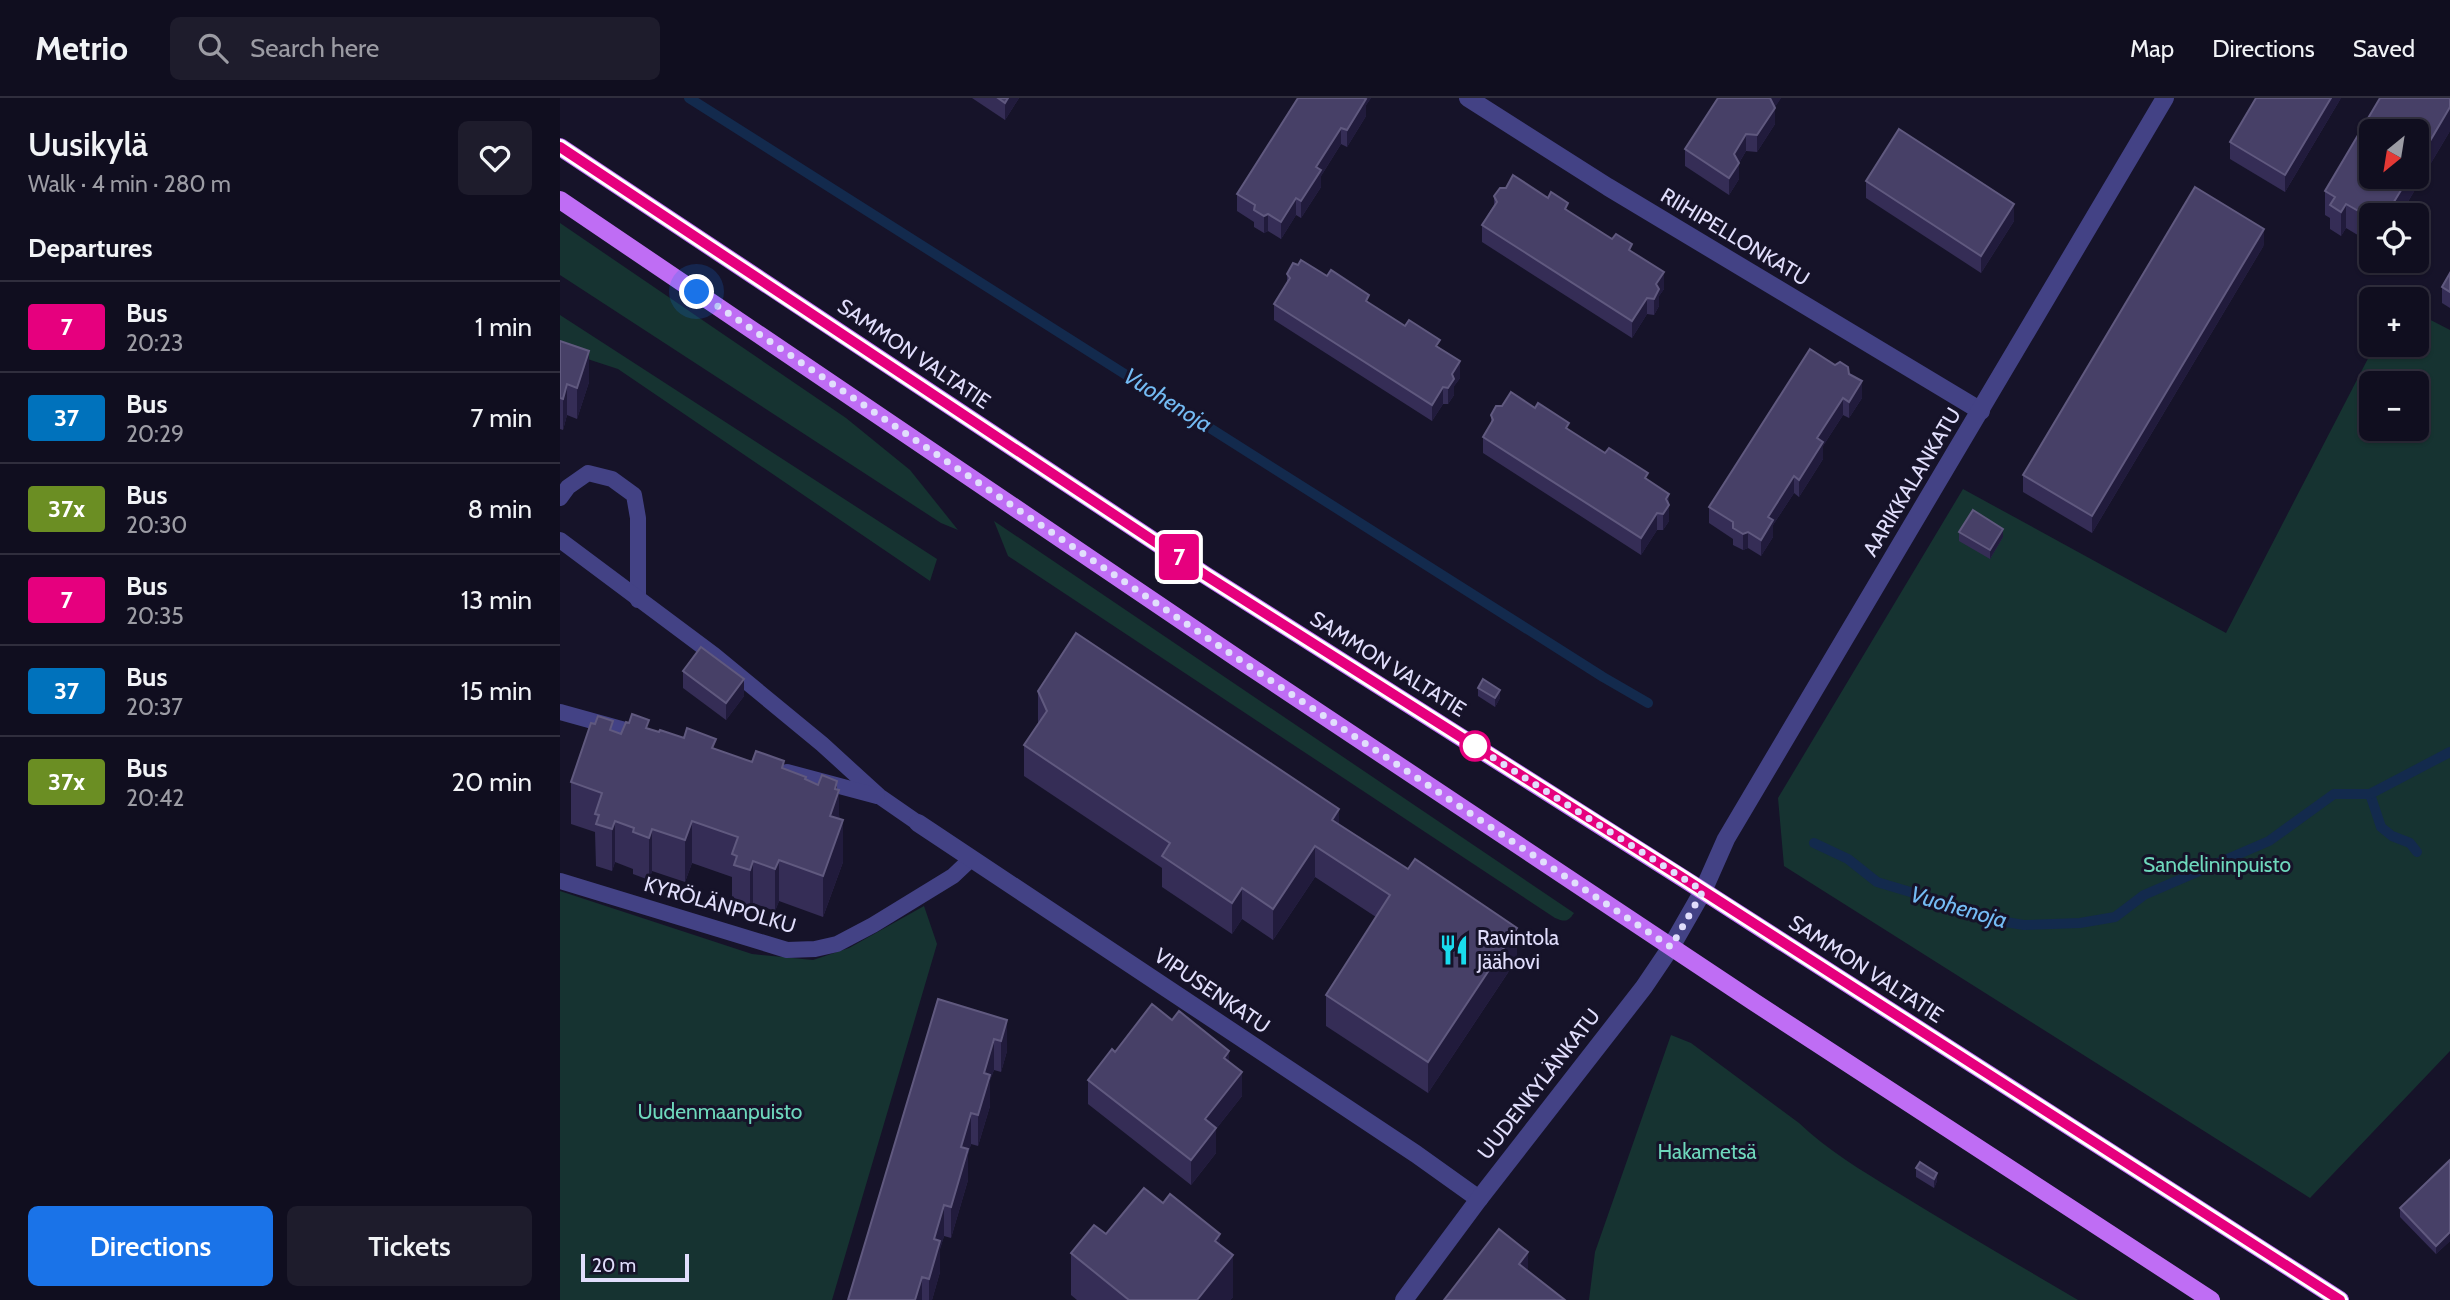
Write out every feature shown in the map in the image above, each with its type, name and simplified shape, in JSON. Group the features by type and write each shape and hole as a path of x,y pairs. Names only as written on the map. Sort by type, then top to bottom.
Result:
{"main road":[{"name":"SAMMON VALTATIE","path":"560,148 1205,575 2340,1300"},
{"path":"560,200 1237,658 1671,947 2211,1300"}],"street":[{"name":"RIIHIPELLONKATU","path":"1468,98 1608,187 1981,411"},
{"name":"AARIKKALANKATU","path":"1703,891 1726,839 2165,98"},
{"name":"VIPUSENKATU","path":"918,823 1428,1162 1479,1199"},
{"name":"UUDENKYLÄNKATU","path":"1404,1300 1644,987 1703,891"}],"lane":[{"path":"560,498 568,487 588,473 612,479 634,495 638,518 638,600"},
{"path":"560,540 714,655 822,744 879,796 918,823"},
{"path":"560,712 663,740"},
{"path":"771,768 879,796"},
{"name":"KYRÖLÄNPOLKU","path":"560,881 787,950 815,949 838,944 873,925 953,876 971,859"}],"green space":[{"path":"560,223 846,418 910,470 958,530 941,523 560,275"},
{"path":"560,315 937,559 930,581 618,369 560,350"},
{"name":"Sandelininpuisto","path":"2429,319 2450,330 2450,1051 2310,1198 1784,866 1778,798 1963,489 2226,633 2359,376 2359,441 2429,441 2429,371 2362,371 2369,357 2429,357"},
{"path":"994,521 1574,913 1566,920 1555,918 1008,556"},
{"name":"Uudenmaanpuisto","path":"560,891 752,954 813,960 849,948 924,906 937,944 832,1300 560,1300"},
{"name":"Hakametsä","path":"1671,1035 1691,1043 1857,1167 2078,1300 1589,1300 1595,1252"}],"building":[{"path":"1298,98 1366,99 1347,130 1341,128 1316,167 1321,170 1301,201 1296,198 1281,222 1254,210 1255,205 1237,194"},
{"path":"1718,98 1770,98 1775,108 1757,135 1746,134 1734,154 1739,163 1729,178 1685,149"},
{"path":"2256,98 2331,98 2285,175 2230,142"},
{"path":"2380,98 2450,98 2450,107 2429,143 2429,119 2368,119"},
{"path":"1899,129 2014,204 1981,256 1866,181"},
{"path":"2359,134 2359,189 2402,189 2393,203 2359,203 2359,211 2346,204 2341,212 2330,205 2335,197 2325,191"},
{"path":"1513,175 1548,198 1551,192 1568,203 1565,209 1612,239 1616,234 1632,244 1629,250 1664,272 1656,284 1659,289 1654,299 1647,298 1632,321 1482,225 1497,202 1494,196 1500,188 1506,188"},
{"path":"2195,187 2264,229 2092,516 2023,475"},
{"path":"1301,260 1327,276 1331,270 1369,295 1366,301 1405,326 1409,320 1440,340 1436,346 1460,361 1452,374 1454,379 1448,388 1443,387 1432,405 1274,304 1290,278 1287,274 1293,263 1298,265"},
{"path":"2450,273 2450,292 2442,287"},
{"path":"560,341 589,351 577,388 567,384 563,399 560,398"},
{"path":"1810,349 1835,365 1840,362 1848,367 1849,374 1862,381 1849,402 1843,398 1817,438 1823,442 1799,480 1794,476 1768,517 1773,520 1761,540 1748,532 1743,534 1733,528 1733,522 1709,507"},
{"path":"1511,392 1535,408 1538,403 1569,423 1566,428 1605,453 1609,448 1648,473 1645,478 1669,494 1666,499 1669,505 1663,514 1657,513 1641,538 1483,437 1493,420 1491,415 1496,406 1502,406"},
{"path":"1973,510 2003,529 1990,550 1959,532"},
{"path":"1076,633 1339,809 1332,820 1408,869 1415,859 1517,928 1428,1062 1326,995 1390,895 1315,846 1273,909 1242,888 1232,903 1162,856 1170,843 1024,745 1047,711 1038,691"},
{"path":"701,647 744,679 726,703 683,671"},
{"path":"1483,679 1500,690 1495,698 1478,688"},
{"path":"632,714 649,720 646,728 659,732 660,730 684,738 687,728 716,739 712,748 752,762 756,751 784,761 782,768 806,777 805,779 818,785 822,775 837,781 835,789 839,790 830,816 843,820 823,876 779,860 775,869 753,861 750,870 734,865 737,856 732,854 738,837 692,821 685,840 652,829 649,838 633,832 634,828 615,821 612,829 596,824 599,815 595,814 602,793 571,782 591,723 595,724 598,716 613,721 610,730 621,734"},
{"path":"938,999 1007,1020 1001,1041 994,1039 984,1073 990,1075 978,1115 971,1113 961,1147 968,1149 951,1207 944,1205 934,1239 940,1241 929,1279 922,1277 915,1300 848,1300"},
{"path":"1152,1004 1172,1020 1179,1011 1229,1051 1224,1058 1242,1072 1205,1119 1216,1128 1191,1160 1088,1080 1112,1049 1115,1052"},
{"path":"2450,1160 2450,1232 2436,1246 2400,1208"},
{"path":"1920,1162 1937,1173 1934,1179 1916,1168"},
{"path":"1144,1188 1163,1203 1170,1194 1220,1234 1215,1241 1233,1255 1197,1300 1129,1300 1071,1253 1094,1225 1106,1234"},
{"path":"1499,1229 1528,1252 1519,1264 1565,1300 1444,1300"}],"waterway":[{"name":"Vuohenoja","path":"689,98 1648,703"},
{"name":"Vuohenoja","path":"1814,843 1848,859 1877,882 1927,897 1981,918 2024,925 2080,923 2115,917 2144,895 2269,841 2334,794 2370,794 2450,752"},
{"path":"2370,794 2381,827 2392,836 2410,843 2417,852"}],"bus line":[{"name":"7","path":"560,147 1205,575 2340,1300"}],"place":[{"name":"Ravintola Jäähovi","path":"1454,950"}],"route":[{"path":"697,292 1237,658 1671,947 1703,891 1475,746"}]}
